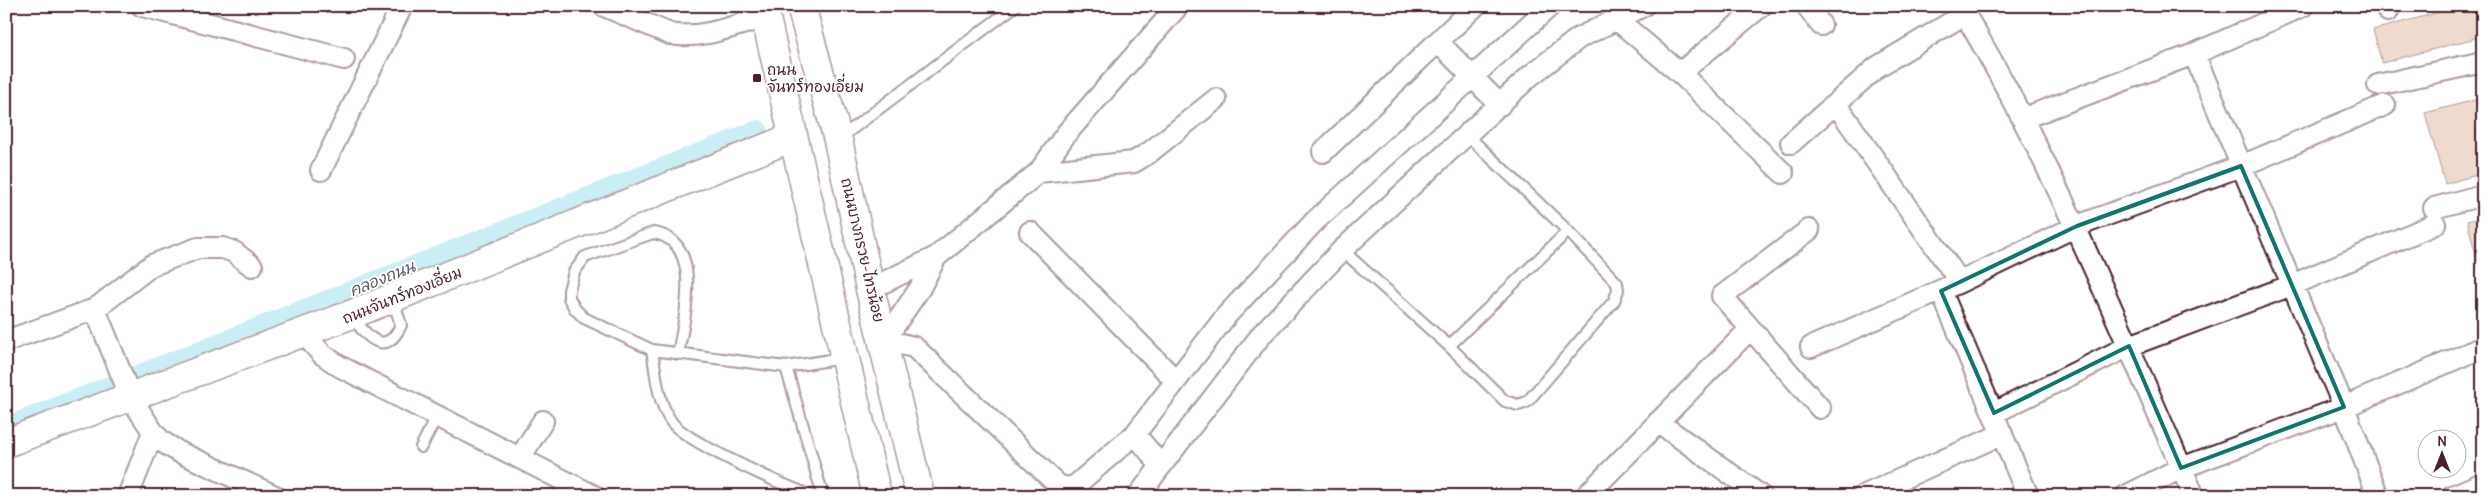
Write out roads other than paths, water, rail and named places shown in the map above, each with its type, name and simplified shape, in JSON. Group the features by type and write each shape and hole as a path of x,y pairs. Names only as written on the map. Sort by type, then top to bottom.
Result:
{"main road":[{"name":"ถนนบางกรวย-ไทรน้อย","path":"801,6 838,140 870,289 920,496"},
{"path":"765,12 877,496"},
{"name":"ถนนจันทร์ทองเอี่ยม","path":"6,443 128,390 304,333 350,316 794,138"}],"street":[{"path":"142,6 344,59"},
{"path":"321,170 402,6"},
{"path":"604,6 670,34 680,36 694,36 765,12"},
{"path":"870,289 936,257 1039,172 1066,134 1178,6"},
{"path":"1323,152 1475,6"},
{"path":"884,344 901,344 914,347 1058,485 1067,488 1076,485 1135,434 1226,316 1314,222 1550,6"},
{"path":"1138,496 1262,334 1342,250 1530,76 1579,38 1643,6"},
{"path":"1680,73 1761,6"},
{"path":"1806,6 1821,25"},
{"path":"2024,118 2194,54 2304,6"},
{"path":"1791,143 1877,68 1962,10 2024,118 2077,226 2194,496"},
{"path":"1616,18 1680,73 1783,173"},
{"path":"1438,42 1500,105"},
{"path":"2194,54 2344,407 2378,496"},
{"path":"2378,85 2483,62"},
{"path":"1039,172 1134,162 1150,152 1216,99"},
{"path":"1836,104 1960,282"},
{"path":"1811,348 1960,282 2077,226 2241,166 2384,105"},
{"path":"1994,414 2129,346 2292,285 2434,216 2483,195"},
{"path":"1809,230 1722,296 1820,408"},
{"path":"1030,232 1176,381"},
{"path":"6,341 95,309 152,265 198,248 223,248 234,252 252,266"},
{"path":"884,344 920,288 936,257"},
{"path":"1941,290 2028,496"},
{"path":"95,309 128,390 153,432 178,452 252,491 275,496"},
{"path":"1586,496 1750,328"},
{"path":"304,333 322,354 339,366 520,458 562,488 594,496"},
{"path":"2126,496 2182,468 2344,407 2483,347"},
{"path":"520,458 543,421"},
{"path":"1658,422 1760,496"},
{"path":"128,496 153,432"},
{"path":"1135,434 1161,466"},
{"path":"1863,496 2002,434"},
{"path":"2452,496 2483,483"}],"lane":[{"path":"838,140 1015,6"},
{"path":"1342,250 1449,346 1505,401 1518,405 1527,402 1618,295 1617,283 1568,231 1467,135"},
{"path":"1449,346 1568,231"},
{"path":"678,354 689,283 686,267 677,243 663,234 653,233 585,257 574,272 569,290 569,298 575,309 584,318 652,350 678,354 786,367 846,357"},
{"path":"350,316 368,337 376,342 390,341 401,325 393,298"},
{"path":"652,350 662,404 671,422 687,436 767,478 811,496"},
{"path":"786,367 823,496"},
{"path":"421,447 438,416"}],"waterway":[{"name":"คลองถนน","path":"6,427 758,130"}],"place":[{"name":"ถนน จันทร์ทองเอี่ยม","path":"757,78"}]}
